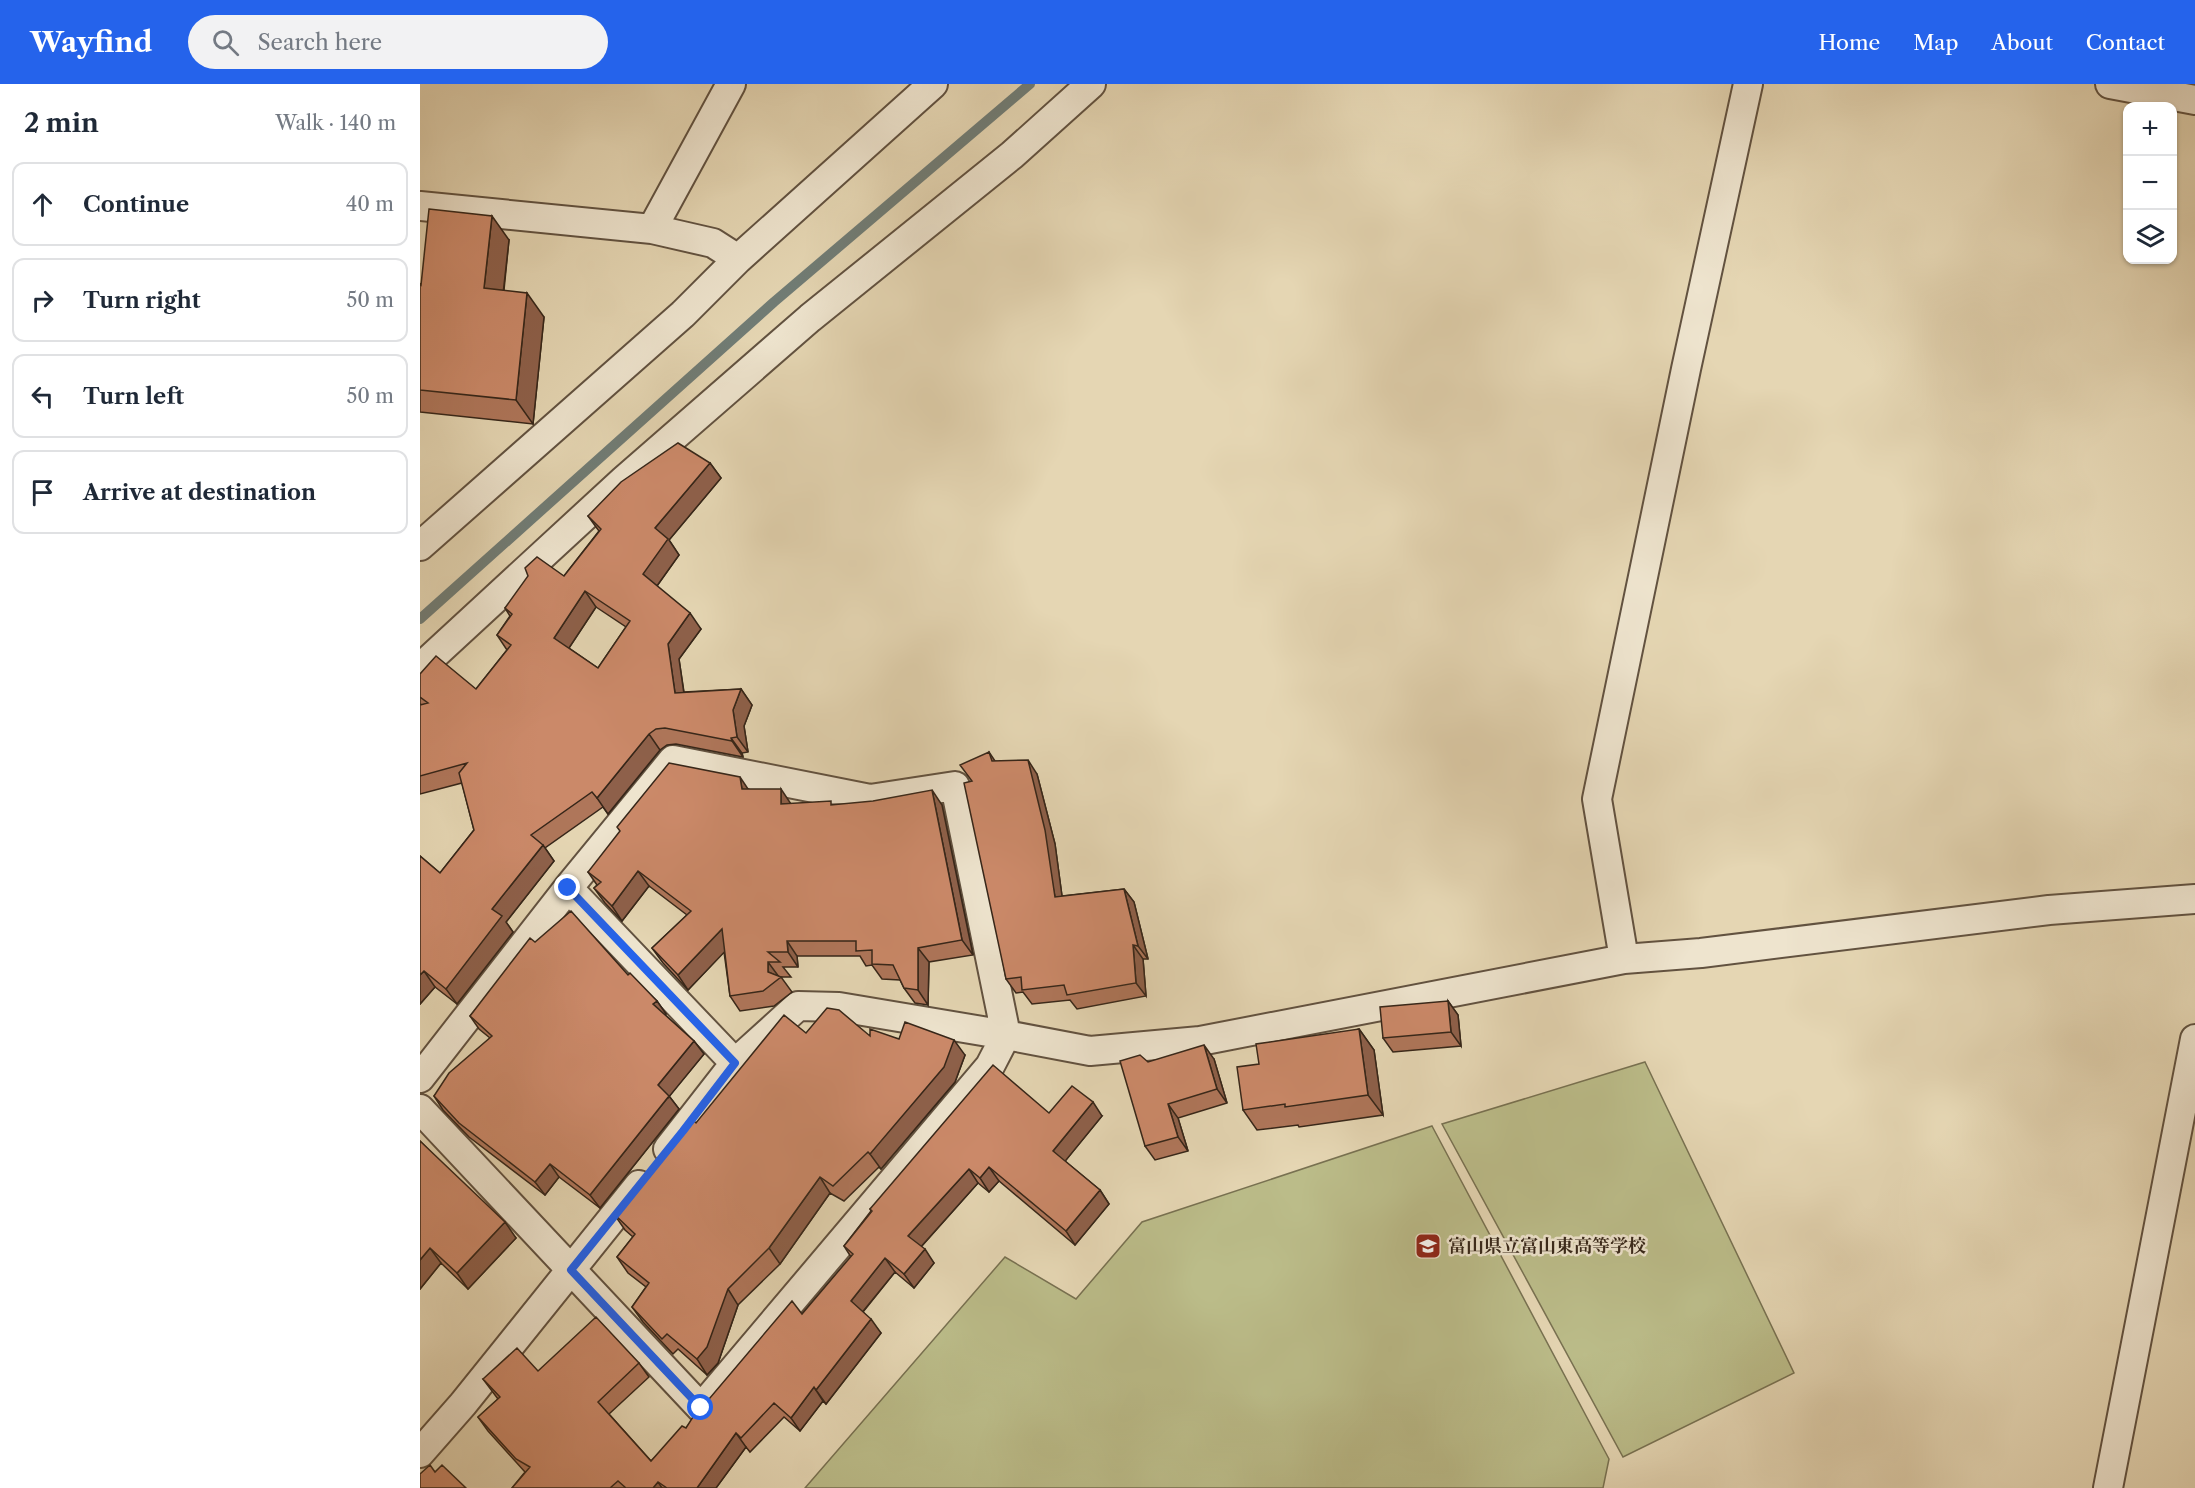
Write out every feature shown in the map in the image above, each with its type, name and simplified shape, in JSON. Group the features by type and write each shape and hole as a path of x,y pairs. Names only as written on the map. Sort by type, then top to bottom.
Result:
{"street":[{"path":"652,229 731,84"},
{"path":"420,546 683,314 738,259 933,84"},
{"path":"420,668 624,480 810,318 1012,155 1091,84"},
{"path":"1624,959 1597,799 1748,84"},
{"path":"2110,84 2195,100"},
{"path":"420,206 652,229 713,243 738,259"},
{"path":"420,1078 568,888 673,760 870,799 955,786 1006,1035 990,1066 701,1408 420,1109"},
{"path":"568,888 735,1063"},
{"path":"420,1453 463,1404 735,1063 798,1006 839,1007 1090,1051 1200,1041 1624,959 1701,953 2049,910 2195,899"},
{"path":"2108,1488 2195,1039"}],"green space":[{"path":"1645,1062 1794,1373 1623,1457 1442,1124"},
{"path":"1432,1126 1609,1459 1603,1488 805,1488 1005,1257 1076,1299 1142,1222"}],"building":[{"path":"429,209 492,216 484,288 527,293 516,400 420,390 420,284"},
{"path":"678,443 710,463 655,528 668,539 643,574 690,613 668,644 675,693 741,689 733,710 737,737 731,738 732,741 665,728 656,729 649,734 597,798 592,792 531,835 543,845 492,909 502,916 446,989 424,971 420,975 420,856 440,873 474,830 459,773 467,763 420,776 420,705 428,703 420,697 420,674 436,656 476,689 511,645 497,635 512,614 505,608 528,576 525,568 537,557 564,576 601,529 588,516 621,482","holes":["585,591 630,621 598,668 554,638"]},
{"path":"989,752 992,761 1028,760 1045,830 1055,897 1124,889 1138,946 1133,945 1136,983 1067,995 1064,985 1022,990 1021,977 1006,979 964,783 972,781 960,765"},
{"path":"669,763 740,777 742,789 781,789 781,804 831,801 831,805 873,801 932,790 962,940 918,948 918,990 904,988 893,965 872,964 872,950 856,951 856,941 787,941 788,952 768,952 780,962 768,962 768,972 781,977 763,991 730,996 722,929 678,975 652,948 691,911 638,871 612,906 594,888 601,882 588,872 620,831 617,827"},
{"path":"571,911 628,975 630,973 657,1001 653,1004 694,1041 658,1085 669,1096 590,1195 550,1164 535,1182 459,1123 434,1096 449,1073 492,1036 470,1016 530,938 535,942"},
{"path":"1448,1001 1451,1032 1383,1038 1380,1007"},
{"path":"827,1008 839,1010 870,1036 870,1029 899,1039 905,1022 954,1040 944,1067 870,1154 868,1152 833,1186 820,1177 769,1248 728,1289 707,1347 697,1359 667,1334 662,1339 632,1307 649,1283 617,1257 635,1234 614,1214 691,1118 696,1123 784,1015 806,1033"},
{"path":"1359,1029 1368,1095 1285,1107 1285,1104 1243,1110 1237,1067 1259,1064 1256,1044"},
{"path":"1204,1045 1217,1089 1168,1104 1178,1137 1145,1146 1120,1061 1140,1055 1148,1062"},
{"path":"993,1065 1049,1113 1072,1086 1093,1102 1053,1151 1100,1190 1066,1231 989,1167 980,1178 969,1169 908,1236 925,1249 904,1274 885,1258 851,1301 871,1319 816,1390 814,1387 791,1418 774,1403 741,1438 736,1433 697,1488 667,1488 658,1482 653,1488 626,1488 618,1481 610,1488 512,1488 530,1467 516,1459 478,1417 500,1397 483,1379 517,1348 538,1371 596,1317 639,1363 598,1402 651,1461 682,1426 686,1428 698,1409 704,1405 792,1301 802,1314 853,1254 844,1246 872,1211 870,1209"},
{"path":"420,1141 505,1222 457,1273 430,1248 420,1260"},
{"path":"430,1465 435,1472 442,1465 466,1488 420,1488 420,1474"}],"waterway":[{"path":"420,619 774,302 1030,84"}],"place":[{"name":"富山県立富山東高等学校","path":"1428,1246"}],"route":[{"path":"568,888 735,1063 571,1270 701,1408"}]}
